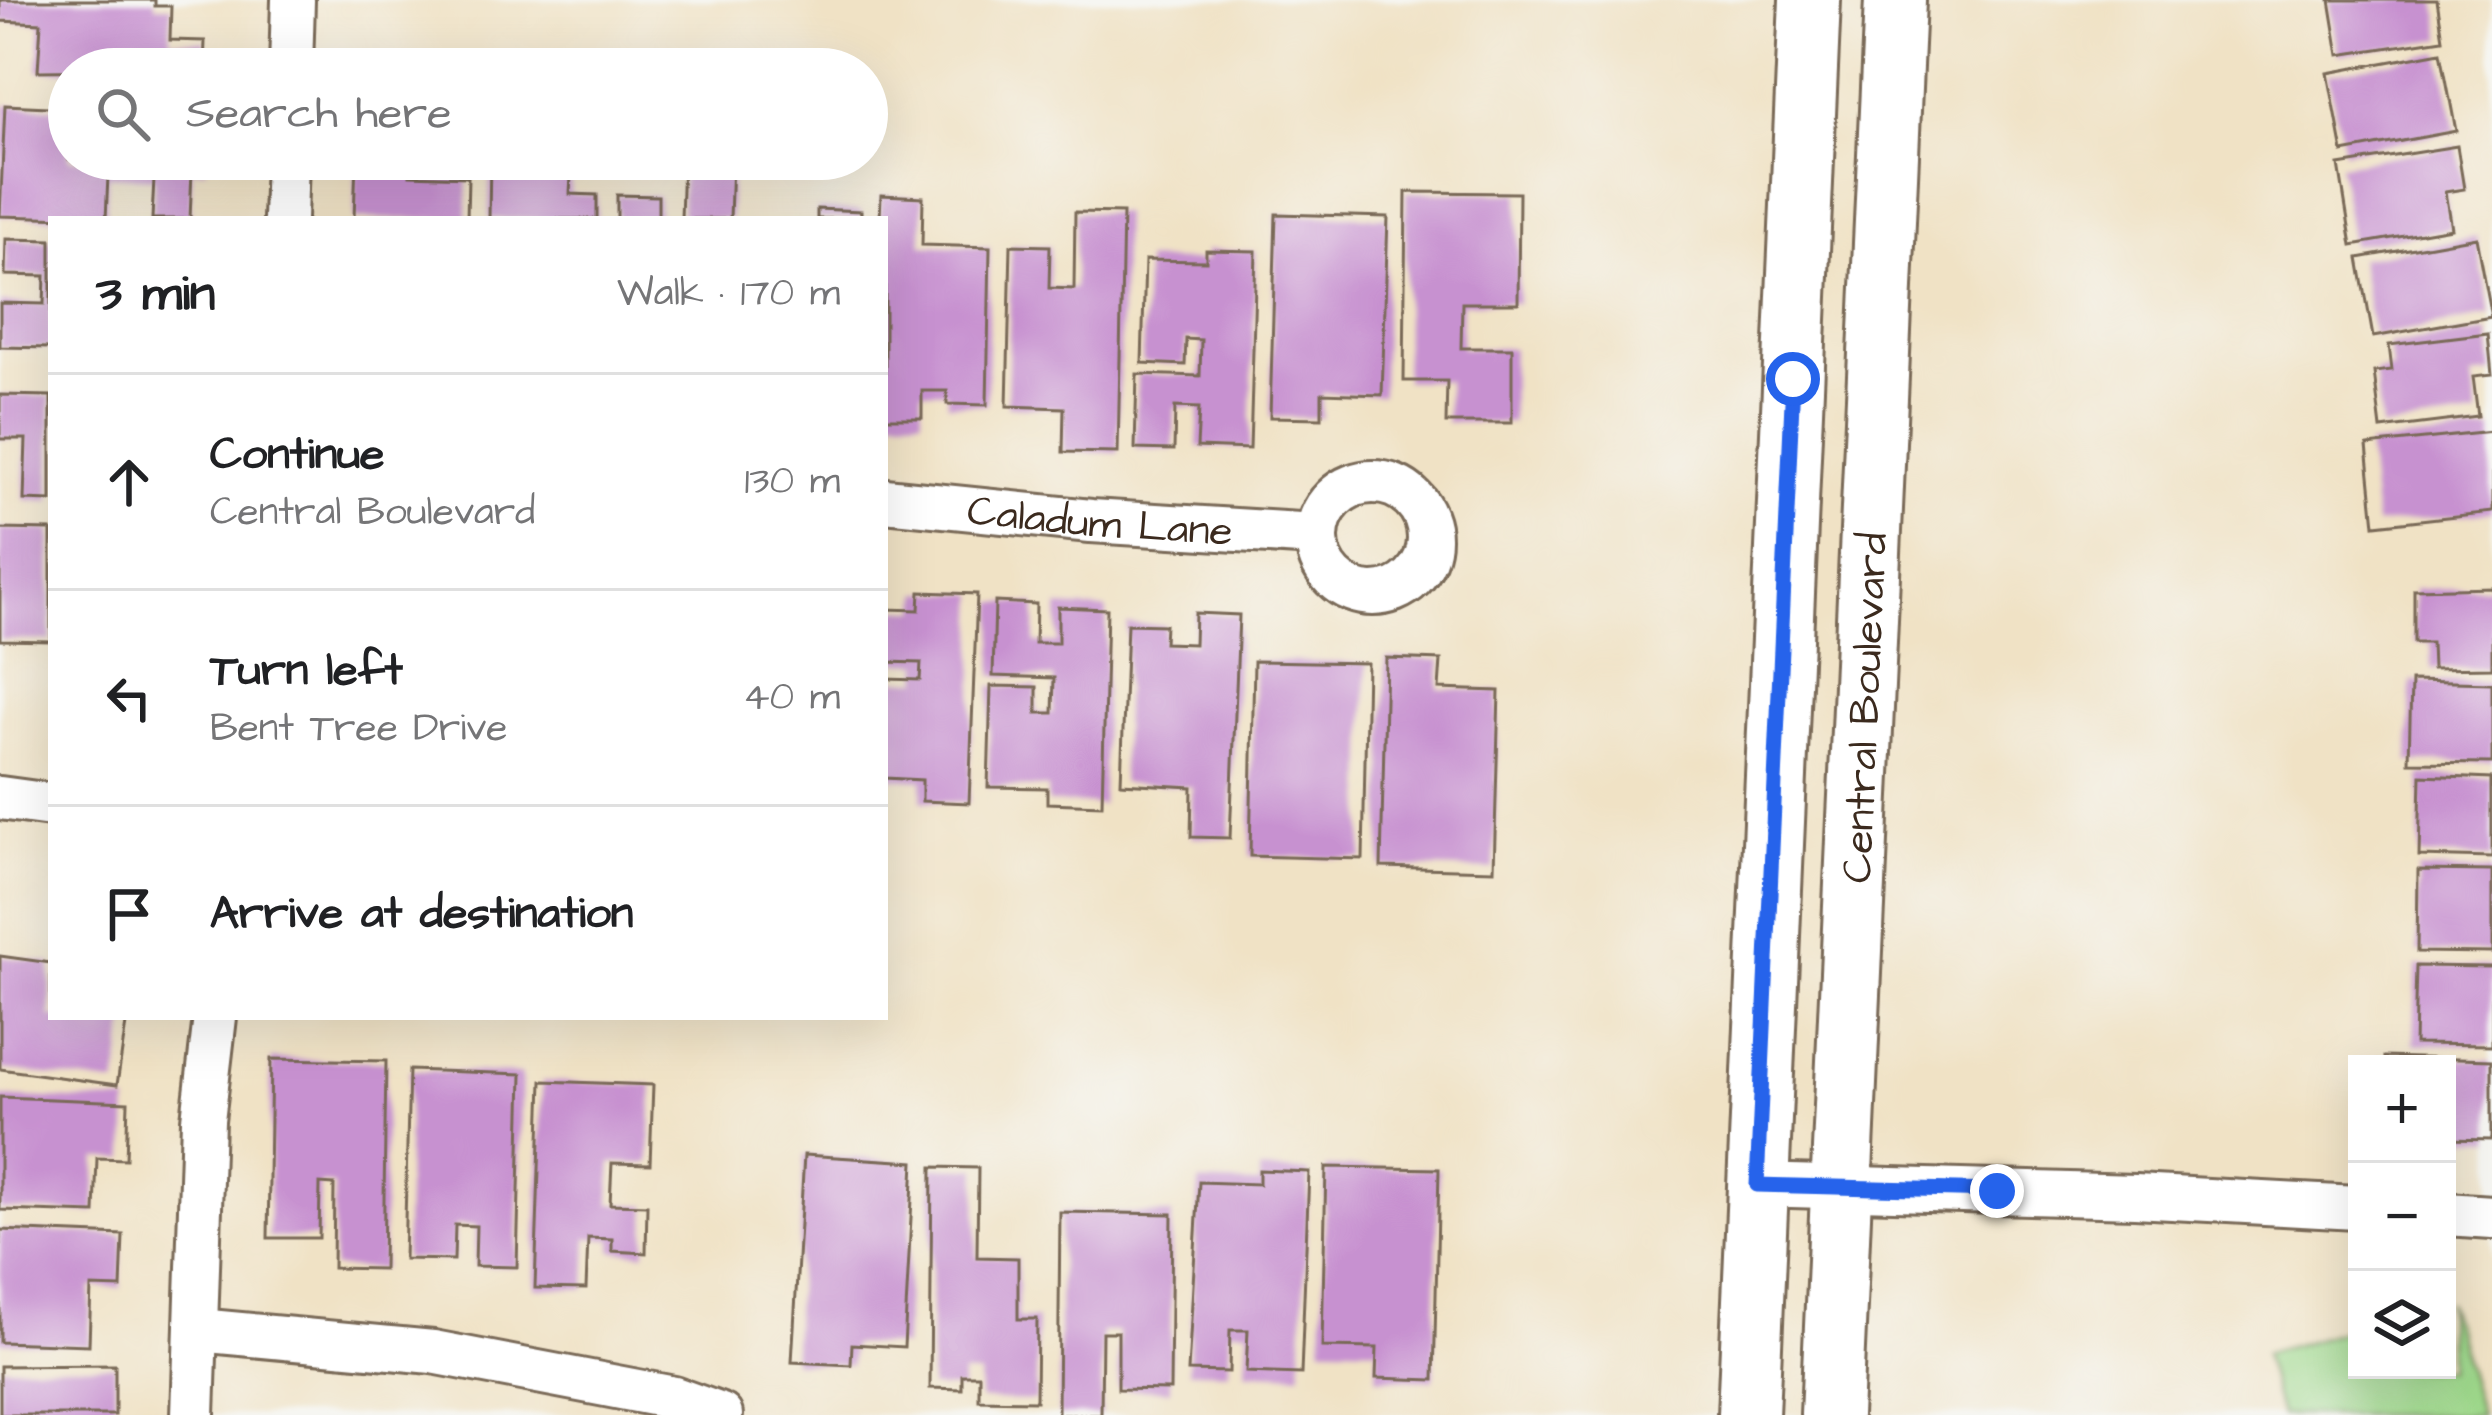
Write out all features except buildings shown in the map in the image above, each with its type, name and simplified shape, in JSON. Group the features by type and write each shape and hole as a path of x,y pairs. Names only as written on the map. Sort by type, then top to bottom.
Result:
{"street":[{"path":"292,48 293,0"},
{"name":"Central Boulevard","path":"1748,1415 1810,0"},
{"name":"Central Boulevard","path":"1832,1415 1895,0"},
{"path":"285,216 286,180"},
{"name":"Caladum Lane","path":"888,500 1316,535"},
{"path":"0,798 48,805"},
{"path":"194,1415 202,1120 215,1020"},
{"path":"1757,1185 2348,1208"},
{"path":"2456,1215 2492,1217"},
{"path":"198,1330 433,1352 674,1398 721,1415"}],"green space":[{"path":"2348,1330 2348,1379 2456,1379 2456,1332 2480,1415 2280,1415 2263,1354"}],"route":[{"path":"1793,379 1757,1185 1997,1191"}]}
